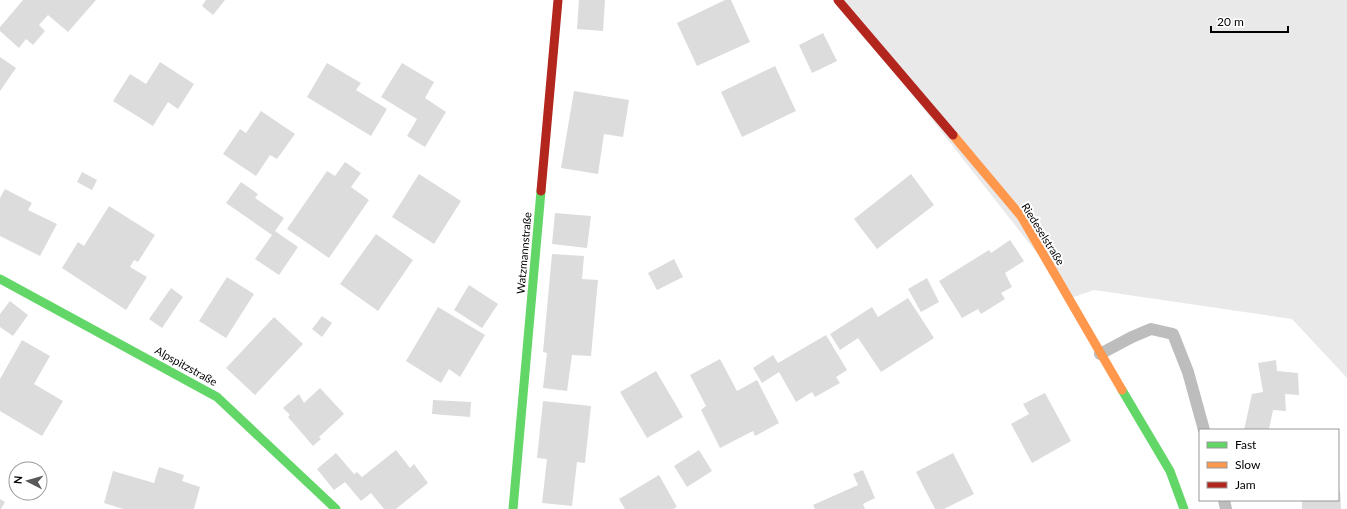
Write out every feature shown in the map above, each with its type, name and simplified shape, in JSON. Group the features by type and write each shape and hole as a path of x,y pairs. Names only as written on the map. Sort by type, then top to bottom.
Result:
{"street":[{"name":"Watzmannstraße","path":"513,509 558,0"},
{"name":"Riedeselstraße","path":"838,0 1021,216 1100,354 1170,471 1184,509"},
{"name":"Alpspitzstraße","path":"0,279 217,397 336,509"}],"lane":[{"path":"1100,354 1132,336 1151,328 1173,334 1188,372 1204,429"}],"shaded area":[{"path":"838,0 1347,0 1347,378 1292,319 1094,290 1068,299 1055,276"}],"building":[{"path":"23,0 96,0 68,32 48,15 39,25 45,31 33,45 26,39 19,48 0,31 0,27"},
{"path":"206,0 225,0 213,15 202,6"},
{"path":"579,0 605,0 603,31 577,29"},
{"path":"725,0 731,0 750,42 697,66 677,23"},
{"path":"823,33 837,61 812,73 799,45"},
{"path":"0,57 16,68 0,91"},
{"path":"160,62 194,84 178,109 168,102 153,126 113,101 130,74 146,84"},
{"path":"327,63 361,83 356,90 387,109 371,136 307,97"},
{"path":"402,63 434,82 425,98 446,112 425,147 407,136 417,119 381,97"},
{"path":"775,66 796,111 742,137 721,92"},
{"path":"574,91 629,100 623,137 604,134 598,174 561,168"},
{"path":"261,111 295,134 277,159 270,155 256,176 223,154 240,129 246,133"},
{"path":"345,162 361,173 351,187 369,200 329,258 287,229 327,171 335,176"},
{"path":"82,172 97,180 92,190 77,182"},
{"path":"419,174 461,201 434,244 392,217"},
{"path":"911,174 934,205 877,249 854,219"},
{"path":"241,182 258,194 255,198 284,218 275,231 298,247 279,275 255,259 272,235 226,203"},
{"path":"5,189 32,203 28,210 57,224 40,256 0,236 0,198"},
{"path":"109,206 155,235 138,262 134,260 130,267 147,277 126,310 62,268 78,242 84,246"},
{"path":"555,213 591,216 587,248 552,244"},
{"path":"376,234 413,260 378,311 340,284"},
{"path":"1010,240 1024,261 1005,273 1012,287 1001,293 1005,299 981,314 978,309 962,318 939,281 989,250 991,253"},
{"path":"552,254 584,256 582,279 598,280 591,356 572,355 567,391 543,388 547,353 543,352"},
{"path":"674,259 683,277 657,290 648,273"},
{"path":"227,277 254,294 226,338 199,321"},
{"path":"927,278 939,302 921,312 908,289"},
{"path":"469,285 498,304 482,328 454,310"},
{"path":"171,288 183,297 162,328 149,319"},
{"path":"908,298 934,338 881,372 858,338 840,350 830,334 872,307 878,317"},
{"path":"10,301 28,315 13,336 0,327 0,314"},
{"path":"438,307 485,335 460,377 449,369 441,383 406,361"},
{"path":"322,316 332,323 322,337 312,329"},
{"path":"274,317 303,344 255,395 226,368"},
{"path":"826,335 847,370 836,377 840,383 815,397 812,392 796,402 779,372 762,383 753,368 773,355 778,363"},
{"path":"22,340 50,356 34,384 63,401 42,436 0,411 0,379"},
{"path":"720,359 737,391 757,380 779,423 755,436 753,431 720,448 701,410 706,406 690,375"},
{"path":"1276,360 1277,371 1298,373 1299,395 1285,394 1286,411 1273,410 1269,429 1244,429 1252,394 1263,392 1258,363"},
{"path":"656,371 683,417 647,438 620,392"},
{"path":"320,388 344,414 319,437 321,439 313,446 288,417 290,415 283,408 299,394 304,403"},
{"path":"1045,393 1071,441 1032,463 1011,424 1029,414 1023,404"},
{"path":"433,400 471,402 470,417 432,414"},
{"path":"543,401 591,406 585,463 577,462 572,506 542,503 547,459 537,458"},
{"path":"396,450 410,468 414,464 428,483 396,509 384,509 371,493 361,501 345,482 334,490 317,469 336,453 354,474 357,472 362,477"},
{"path":"699,450 712,471 687,487 674,466"},
{"path":"953,453 974,494 944,509 935,509 916,472"},
{"path":"159,467 184,475 182,481 200,487 194,509 123,509 104,503 113,471 154,483"},
{"path":"863,470 875,498 863,504 865,509 815,509 813,505 858,485 853,474"},
{"path":"659,475 677,507 673,509 625,509 619,499"},
{"path":"1339,490 1341,509 1302,509 1302,501 1339,501"},
{"path":"0,499 5,502 1,509 0,509"}],"traffic: fast":[{"path":"513,509 541,191"},
{"path":"0,279 217,397 336,509"},
{"path":"1122,390 1170,471 1184,509"}],"traffic: slow":[{"path":"953,135 1021,216 1122,390"}],"traffic: jam":[{"path":"541,191 558,0"},
{"path":"838,0 953,135"}]}
